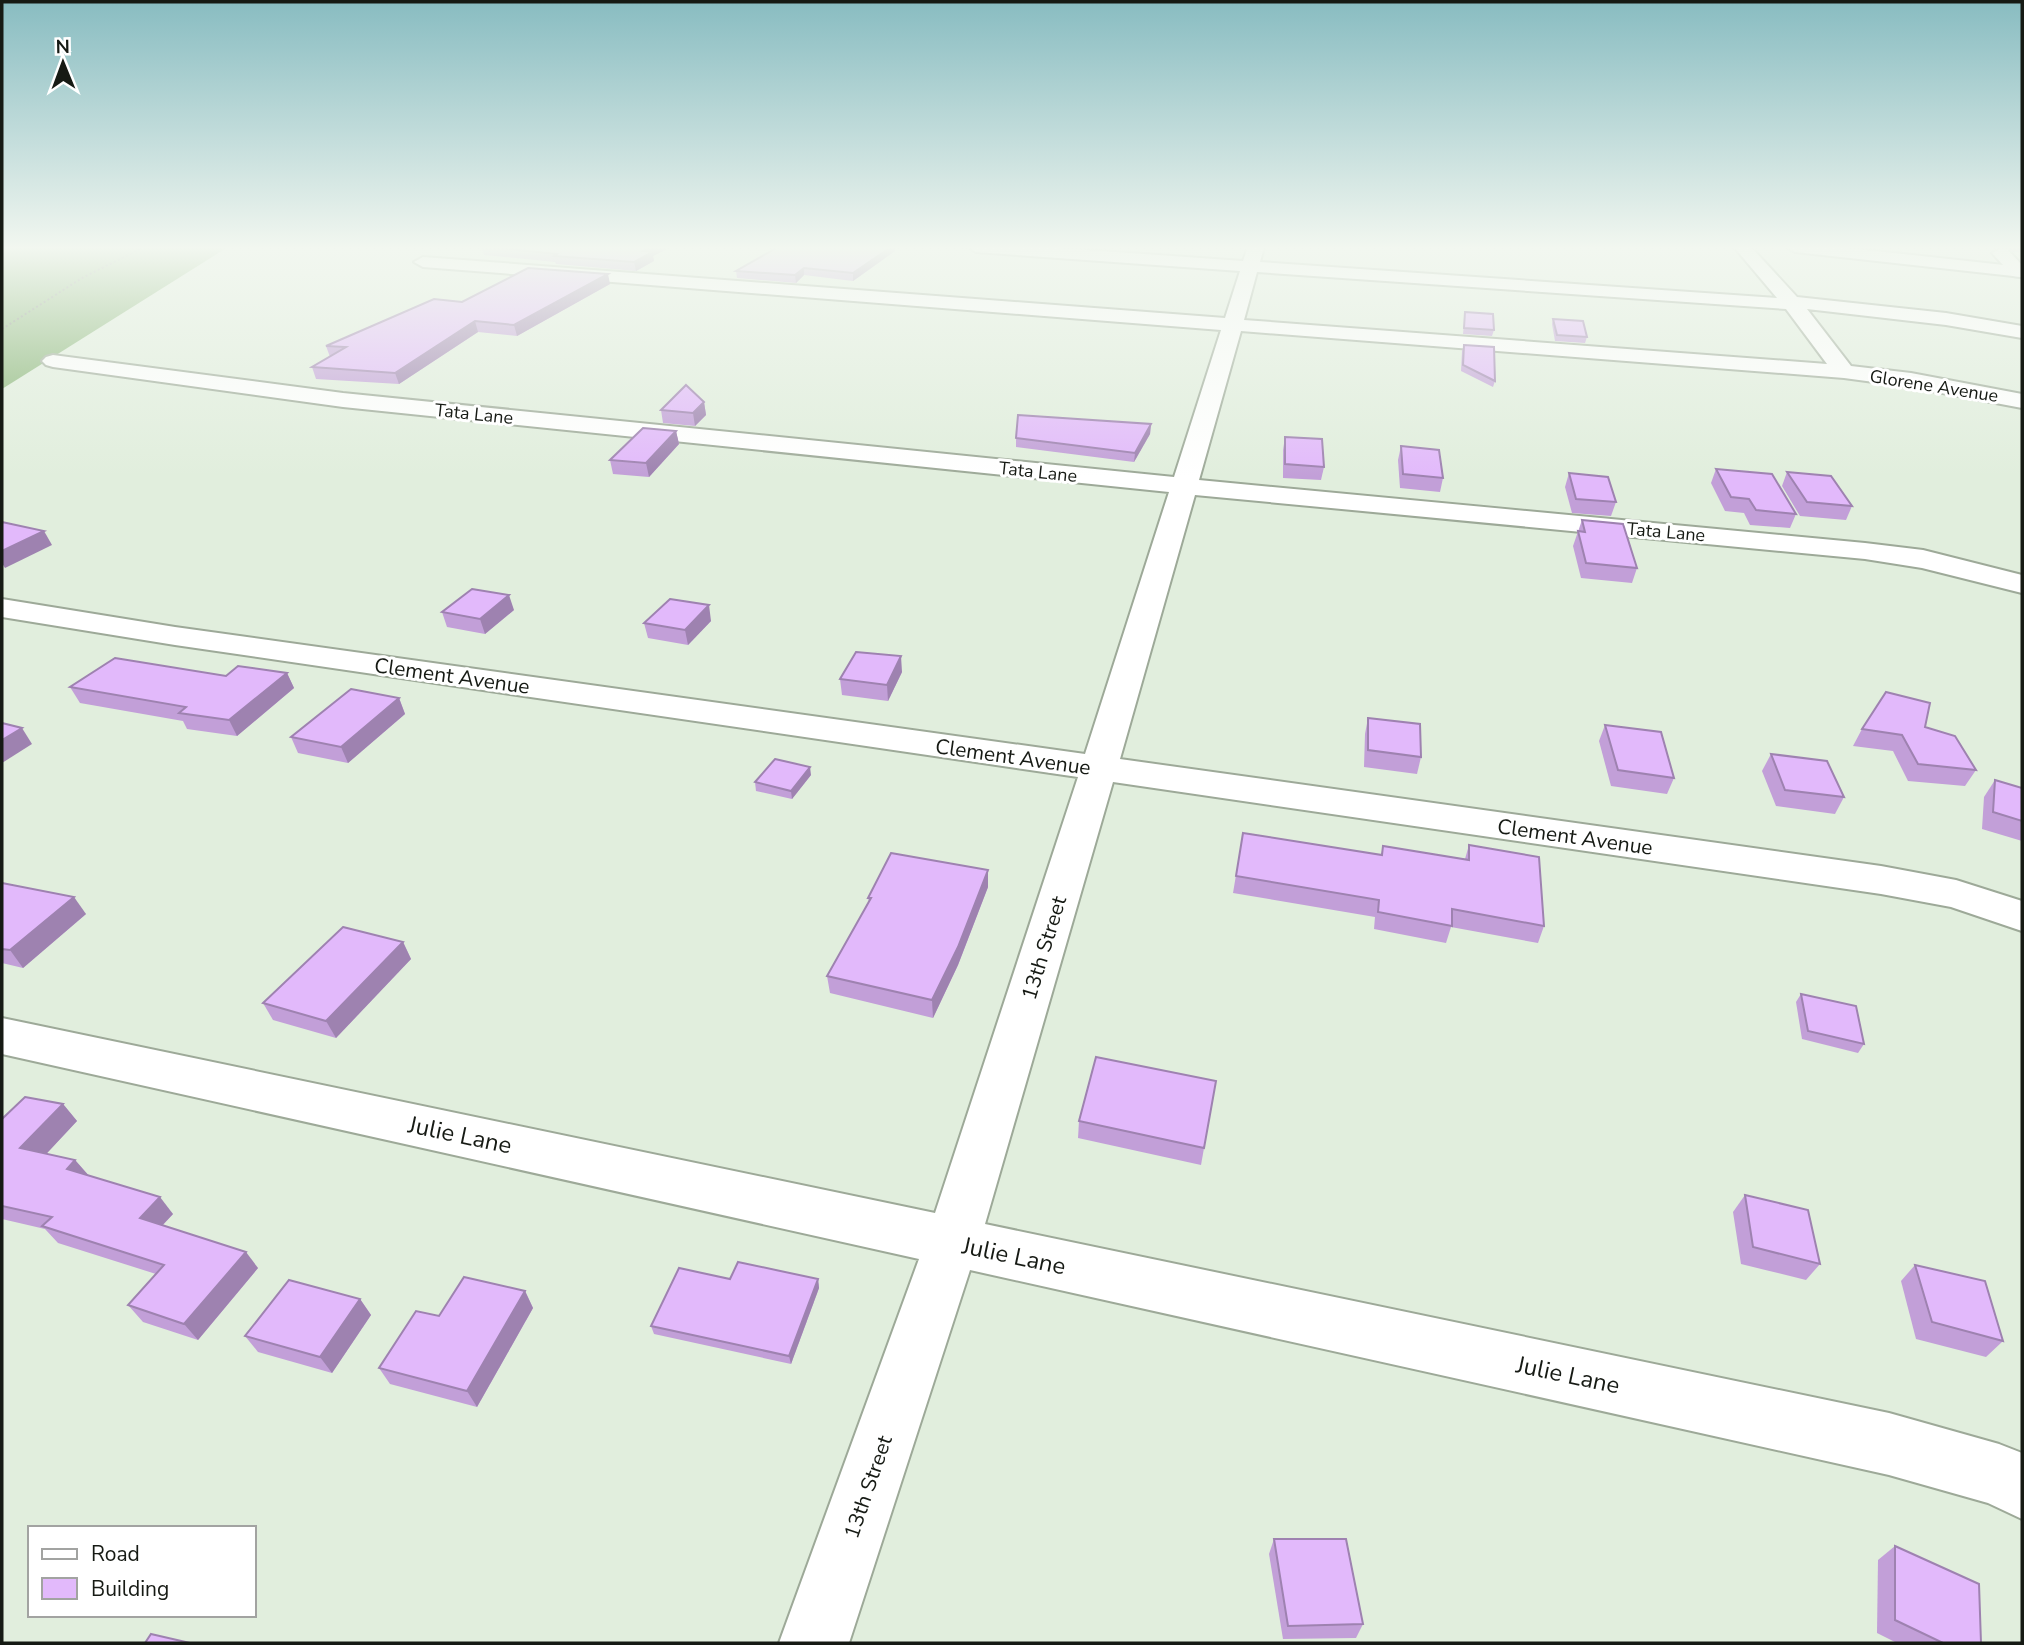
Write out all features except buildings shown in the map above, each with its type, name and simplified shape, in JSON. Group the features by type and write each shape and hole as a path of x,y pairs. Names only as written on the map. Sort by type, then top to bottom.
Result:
{"street":[{"name":"Glorene Avenue","path":"1202,324 1844,372 1911,380 2022,401"},
{"path":"1807,324 1844,372"},
{"path":"1974,324 2022,332"},
{"name":"13th Street","path":"814,1643 952,1243 1099,769 1230,326"},
{"name":"Tata Lane","path":"54,361 343,400 1182,486 1865,551 1923,559 2022,584"},
{"name":"Clement Avenue","path":"2,608 189,638 1881,880 1956,894 2022,916"},
{"name":"Julie Lane","path":"2,1035 1889,1444 1999,1475 2022,1487"}],"green space":[{"path":"2,324 106,324 2,389"}]}
